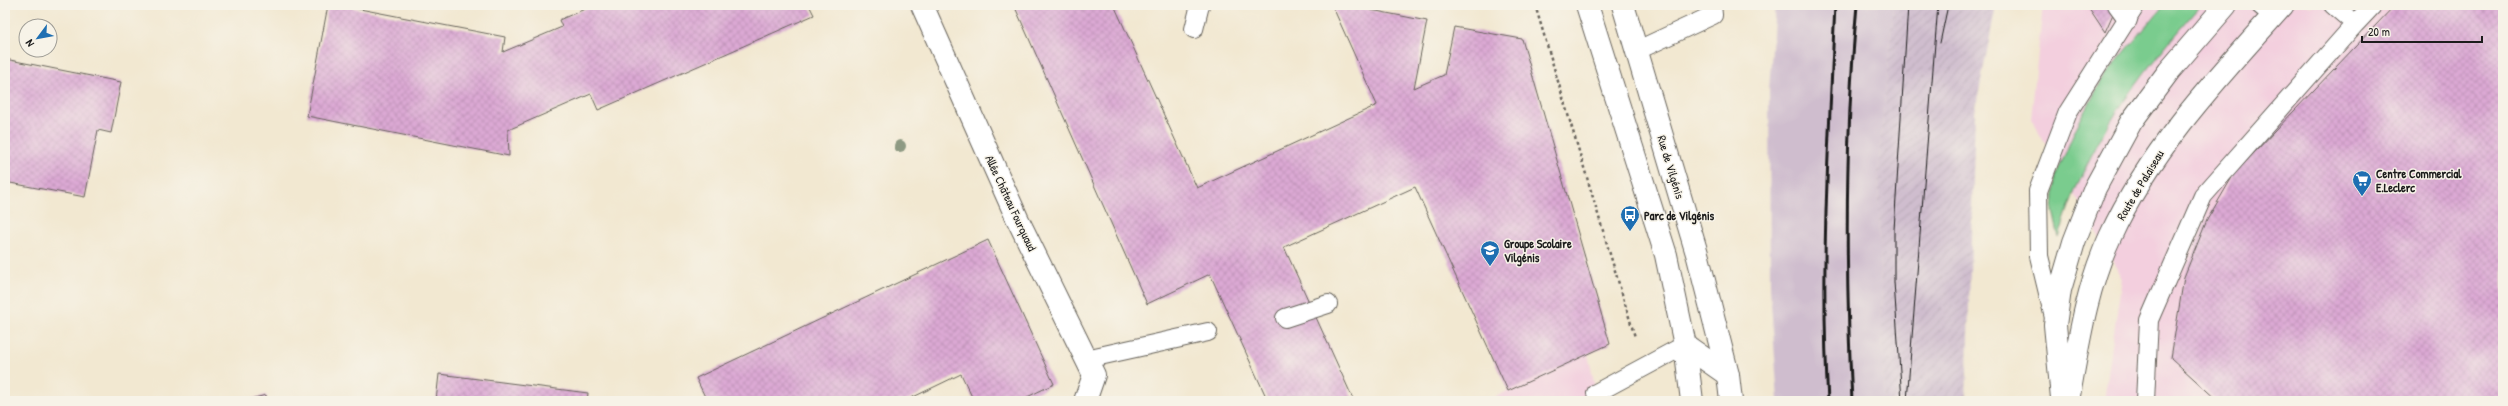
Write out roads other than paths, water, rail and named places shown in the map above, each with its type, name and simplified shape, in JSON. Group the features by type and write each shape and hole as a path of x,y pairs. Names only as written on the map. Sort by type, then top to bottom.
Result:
{"street":[{"name":"Allée Château Fourquaud","path":"922,5 1017,218 1094,375 1085,401"},
{"path":"1587,5 1666,255 1685,345 1692,401"},
{"name":"Rue de Vilgénis","path":"1623,5 1638,50 1698,257 1728,375 1731,401"},
{"path":"2062,401 2057,365 2055,325 2060,290 2072,249 2095,188 2130,122 2169,71 2226,5"},
{"name":"Route de Palaiseau","path":"2068,401 2085,306 2109,237 2169,138 2272,9"},
{"path":"1685,345 1728,375"}],"lane":[{"path":"1194,29 1200,5"},
{"path":"1638,50 1713,15 1712,5"},
{"path":"2055,325 2039,256 2038,191 2068,112 2132,13 2117,5"},
{"path":"2333,5 2355,24"},
{"path":"2145,401 2149,320 2203,196 2373,5"},
{"path":"1284,318 1328,304"},
{"path":"1086,359 1208,332"},
{"path":"1596,393 1628,378 1643,366 1685,345"}],"tram line":[{"path":"1902,401 1894,282 1894,230 1908,5"},
{"path":"1907,401 1938,5"},
{"path":"1940,43 1948,5"}],"railway":[{"path":"1828,401 1825,252 1835,5"},
{"path":"1852,401 1848,302 1847,203 1850,104 1857,5"}],"place":[{"name":"Centre Commercial E.Leclerc","path":"2362,197"},
{"name":"Parc de Vilgénis","path":"1630,232"},
{"name":"Groupe Scolaire Vilgénis","path":"1490,267"}]}
